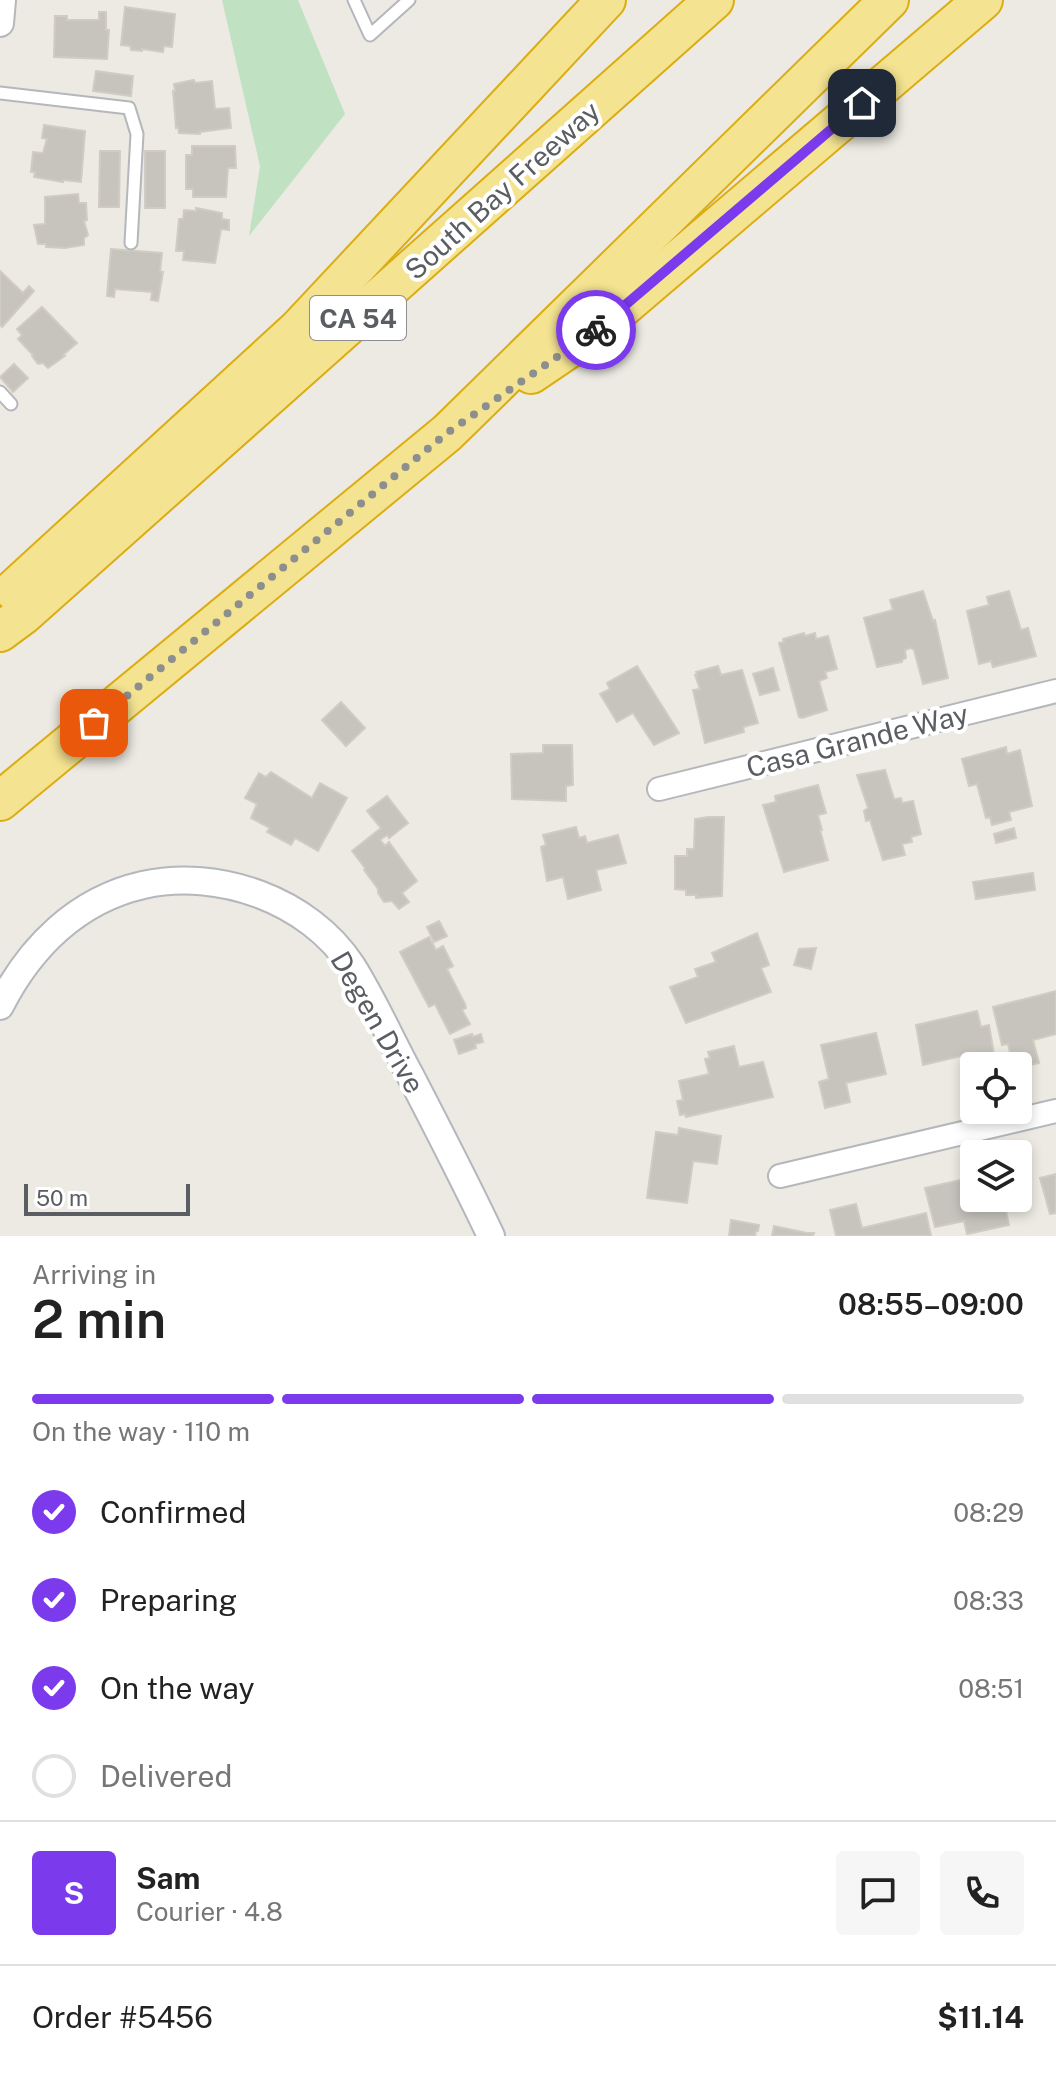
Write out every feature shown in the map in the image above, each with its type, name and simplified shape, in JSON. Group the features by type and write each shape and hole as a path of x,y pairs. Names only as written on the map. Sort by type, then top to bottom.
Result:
{"highway":[{"path":"0,602 298,329 606,0"},
{"name":"South Bay Freeway","path":"0,632 714,0"},
{"path":"447,433 889,0"},
{"path":"0,801 447,433 596,330 983,0"}],"street":[{"path":"0,23 2,0"},
{"name":"Casa Grande Way","path":"659,789 1056,691"},
{"name":"Degen Drive","path":"0,1006 19,972 47,937 105,897 152,883 201,881 250,891 274,900 317,928 351,965 461,1172 491,1236"},
{"path":"780,1176 1056,1111"}],"lane":[{"path":"354,0 370,35 409,0"},
{"path":"0,93 129,108 137,134 131,243"},
{"path":"0,392 11,404"}],"green space":[{"path":"222,0 298,0 345,114 249,236 260,166"}],"building":[{"path":"125,7 175,14 172,47 164,46 163,52 131,50 130,46 121,45"},
{"path":"99,12 106,12 106,30 109,30 107,59 54,57 55,16 67,16 67,20 99,20"},
{"path":"96,71 133,76 131,96 93,91"},
{"path":"194,80 195,83 212,81 215,109 229,108 231,128 200,134 179,133 176,128 174,84"},
{"path":"44,125 85,131 81,182 34,177 35,172 31,172 33,152 43,153 47,139 42,138"},
{"path":"192,146 235,146 236,168 228,168 226,197 193,197 193,189 186,189 186,155 192,155"},
{"path":"100,151 120,151 119,207 99,207"},
{"path":"145,151 165,151 165,208 145,208"},
{"path":"78,194 79,203 86,203 87,220 84,221 88,235 84,238 84,245 65,248 38,244 34,225 45,224 45,197"},
{"path":"196,208 222,213 222,219 229,220 229,230 221,229 215,263 183,260 184,251 176,251 179,219 183,219 184,210 196,211"},
{"path":"111,249 162,253 160,272 163,272 158,301 151,300 152,292 115,289 114,297 107,296"},
{"path":"0,271 23,293 29,286 34,291 2,327 0,324"},
{"path":"42,307 77,343 48,368 43,363 38,364 18,339 22,335 17,329"},
{"path":"14,364 28,378 13,392 0,377"},
{"path":"923,591 935,620 948,678 923,684 911,648 905,650 906,658 902,662 877,667 864,618 893,610 890,600"},
{"path":"1009,591 1021,630 1028,628 1036,656 993,667 991,661 979,664 967,611 989,605 987,597"},
{"path":"804,633 805,636 815,633 816,639 828,636 837,669 825,672 827,678 819,681 827,710 802,718 799,717 779,643"},
{"path":"637,666 679,733 654,745 633,713 617,722 600,694 610,689 607,683"},
{"path":"718,666 721,675 742,670 758,723 743,727 744,732 705,743 693,690 700,689 695,675 696,672"},
{"path":"773,668 779,690 760,695 753,674"},
{"path":"341,702 365,728 346,746 322,720"},
{"path":"543,745 572,745 573,785 566,786 566,801 512,799 511,754 543,753"},
{"path":"1006,747 1007,754 1020,750 1032,806 1009,812 1011,820 992,825 990,817 986,818 977,784 969,786 962,759"},
{"path":"885,770 894,799 901,798 902,803 913,801 921,834 911,837 912,842 902,844 905,855 883,860 870,820 866,821 864,811 868,808 857,775"},
{"path":"271,772 312,798 320,783 347,798 318,851 295,838 291,845 267,832 270,828 251,818 257,804 245,798 259,773 266,777"},
{"path":"818,785 826,813 818,815 828,860 784,872 763,805 776,802 775,796"},
{"path":"387,796 408,823 389,838 387,835 380,840 385,846 389,842 417,881 402,893 409,902 399,909 392,901 384,902 352,851 381,828 367,811"},
{"path":"724,817 722,896 696,898 696,895 686,895 686,890 675,889 675,856 687,856 687,849 694,849 695,819"},
{"path":"576,827 579,838 585,836 587,843 618,835 626,863 596,870 601,890 568,899 563,877 547,881 541,847 546,845 543,835"},
{"path":"1014,828 1016,838 996,843 994,834"},
{"path":"1033,873 1035,890 976,899 973,882"},
{"path":"439,921 447,936 434,942 427,927"},
{"path":"757,933 769,965 761,968 771,992 686,1023 670,987 698,977 695,969 716,962 712,953"},
{"path":"429,937 436,950 443,946 453,966 447,969 465,1004 466,1008 462,1010 470,1024 450,1034 435,1004 429,1007 400,952"},
{"path":"816,948 811,969 794,965 799,949"},
{"path":"1056,991 1056,1034 1033,1040 1039,1063 1032,1065 1032,1052 1010,1052 1008,1044 1002,1045 993,1007"},
{"path":"977,1011 981,1027 989,1025 994,1052 960,1052 960,1056 923,1065 916,1025"},
{"path":"876,1033 886,1074 846,1083 850,1102 825,1108 819,1082 829,1079 821,1045"},
{"path":"472,1034 473,1037 481,1034 483,1042 459,1054 454,1040"},
{"path":"734,1046 739,1067 763,1062 773,1097 686,1117 685,1114 680,1115 677,1101 683,1100 679,1081 709,1074 705,1059 710,1058 708,1052"},
{"path":"679,1128 721,1136 717,1164 693,1161 687,1203 647,1198 656,1132 678,1135"},
{"path":"1056,1174 1056,1213 1050,1214 1040,1178"},
{"path":"960,1180 960,1212 1006,1212 1009,1225 967,1234 964,1221 935,1227 925,1188"},
{"path":"856,1204 862,1228 926,1213 931,1236 836,1236 830,1210"},
{"path":"731,1220 759,1225 758,1231 755,1236 729,1236"},
{"path":"774,1226 814,1233 813,1236 772,1236"}],"way so far":[{"path":"94,723 447,433 596,330"}],"route":[{"path":"596,330 862,103"}]}
